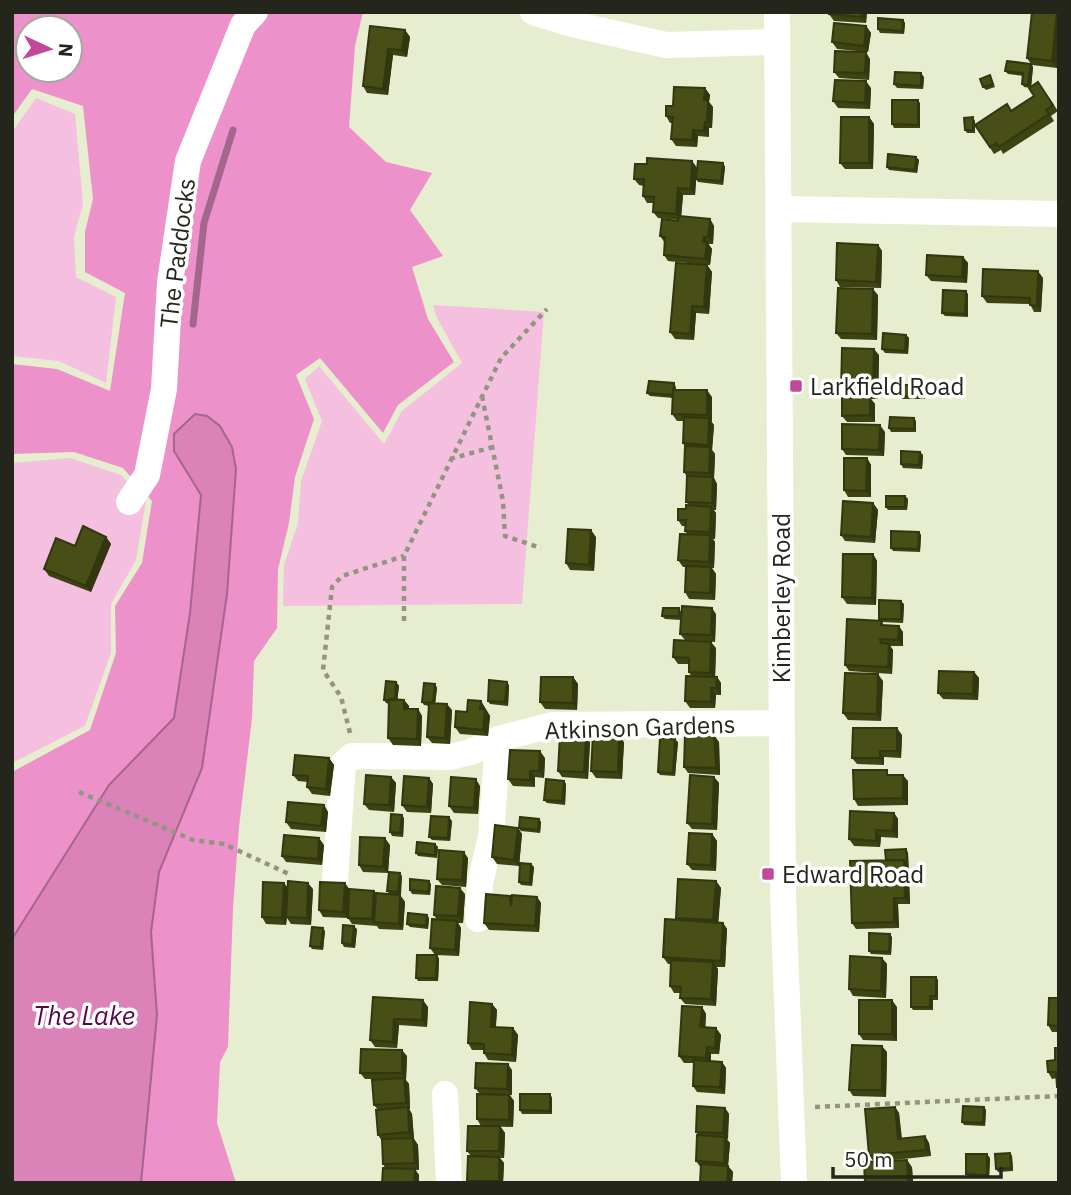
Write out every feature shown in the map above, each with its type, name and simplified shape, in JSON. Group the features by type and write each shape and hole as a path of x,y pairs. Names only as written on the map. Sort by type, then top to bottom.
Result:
{"street":[{"name":"The Paddocks","path":"129,502 147,475 164,389 170,282 188,161 243,25 255,12"},
{"path":"533,12 574,18 666,45 777,42"},
{"name":"Kimberley Road","path":"777,12 782,723 789,1108 794,1183"},
{"path":"779,209 1059,214"},
{"name":"Atkinson Gardens","path":"356,756 451,757 498,739 552,725 782,723"},
{"path":"478,919 480,883 491,837 498,739"},
{"path":"335,880 343,764 356,756"},
{"path":"445,1094 449,1183"}],"path":[{"path":"404,621 404,555 501,358 547,309"},
{"path":"482,395 503,501 505,536 541,548"},
{"path":"449,460 492,447"},
{"path":"356,756 341,697 323,670 332,587 342,576 404,555"},
{"path":"79,792 193,840 224,844 291,875"},
{"path":"789,1108 1059,1096"}],"shaded area":[{"path":"12,12 363,12 355,46 349,127 386,162 432,173 410,210 443,256 412,267 428,319 454,362 398,405 383,433 320,358 296,375 314,419 295,477 289,523 278,569 277,628 254,661 252,718 233,908 228,1047 220,1062 217,1123 236,1183 141,1183 157,1016 151,932 159,872 202,768 227,594 236,469 232,447 220,426 174,452 201,495 190,613 174,718 109,785 12,939 12,772 90,730 116,653 115,606 142,563 152,501 123,468 74,452 12,454 12,364 57,369 110,391 125,293 85,272 85,232 93,199 83,106 32,89 12,117"},
{"path":"36,98 75,114 83,204 74,237 76,277 116,297 106,383 59,361 12,356 12,132"},
{"path":"433,305 544,312 522,604 283,606 284,565 298,523 301,481 322,421 305,379 319,366 384,444 402,411 462,363 437,318"},
{"path":"70,458 121,475 146,501 136,560 111,604 111,653 85,726 12,763 12,463"}],"water":[{"name":"The Lake","path":"195,414 207,416 220,426 232,447 236,469 227,594 202,768 159,872 151,932 157,1015 141,1183 12,1183 12,939 109,785 174,718 190,613 201,495 174,451 174,434"}],"building":[{"path":"829,12 862,12 861,17"},
{"path":"1032,12 1057,12 1052,61 1027,58"},
{"path":"878,18 903,20 902,31 878,29"},
{"path":"834,23 866,26 864,46 832,42"},
{"path":"370,26 405,30 402,50 388,49 383,89 363,86"},
{"path":"835,51 866,52 865,73 834,72"},
{"path":"1007,61 1031,64 1028,85 1022,84 1023,73 1005,71"},
{"path":"895,72 921,73 921,86 894,84"},
{"path":"990,75 993,84 983,87 980,79"},
{"path":"835,80 866,81 865,103 833,101"},
{"path":"1038,82 1053,105 1046,110 1049,114 999,147 996,143 990,147 975,125 1007,104 1011,111 1034,96 1029,88"},
{"path":"674,87 705,88 704,100 708,100 707,122 704,131 693,130 692,140 671,139 673,117 666,116 666,106 673,106"},
{"path":"892,100 918,100 918,125 892,124"},
{"path":"841,117 869,117 869,163 840,163"},
{"path":"973,117 973,130 965,130 964,118"},
{"path":"888,154 916,157 915,170 887,167"},
{"path":"647,158 692,161 691,189 678,188 676,214 653,212 654,197 643,196 644,179 634,179 635,164 647,164"},
{"path":"698,161 723,163 721,181 696,179"},
{"path":"679,216 710,219 708,237 704,237 703,242 707,242 705,259 664,255 665,237 660,236 662,219 678,221"},
{"path":"837,243 878,245 876,282 836,280"},
{"path":"927,255 963,257 962,277 926,275"},
{"path":"676,263 707,265 704,307 692,306 690,334 670,332"},
{"path":"983,269 1038,271 1037,306 1030,305 1030,298 982,296"},
{"path":"838,288 873,289 872,334 836,333"},
{"path":"943,290 966,291 965,314 942,313"},
{"path":"883,333 906,335 905,351 882,349"},
{"path":"842,348 874,349 873,392 841,392"},
{"path":"649,381 674,383 673,395 647,393"},
{"path":"900,385 923,385 923,396 900,396"},
{"path":"673,390 707,390 707,415 672,414"},
{"path":"842,398 870,398 870,415 842,416"},
{"path":"684,417 709,418 708,445 683,443"},
{"path":"890,417 914,418 914,429 889,428"},
{"path":"842,424 880,425 879,450 842,449"},
{"path":"685,446 710,447 709,473 684,472"},
{"path":"901,451 920,452 919,465 901,464"},
{"path":"844,458 867,458 866,491 844,490"},
{"path":"687,476 713,477 712,503 686,502"},
{"path":"886,496 905,496 905,507 886,507"},
{"path":"843,501 873,503 871,537 841,535"},
{"path":"686,505 711,507 710,532 685,531 686,520 678,520 678,509 686,509"},
{"path":"83,526 106,537 86,586 44,569 56,538 75,546"},
{"path":"568,529 591,530 589,565 566,563"},
{"path":"891,531 919,532 918,549 891,548"},
{"path":"680,534 710,535 709,562 678,560"},
{"path":"843,554 873,554 872,598 842,597"},
{"path":"686,566 711,567 710,593 685,592"},
{"path":"879,600 901,601 901,619 879,619"},
{"path":"682,606 712,608 711,635 680,634"},
{"path":"663,608 679,608 679,616 662,616"},
{"path":"847,619 882,621 881,625 899,626 898,640 880,639 881,643 889,644 888,667 845,665"},
{"path":"674,640 711,642 710,673 689,672 689,658 673,657"},
{"path":"939,671 974,672 973,694 938,693"},
{"path":"845,673 878,674 877,714 843,713"},
{"path":"686,676 717,677 716,688 711,688 711,702 685,701"},
{"path":"541,677 573,677 573,703 540,702"},
{"path":"489,680 507,682 505,702 488,701"},
{"path":"386,681 396,682 395,700 384,700"},
{"path":"424,683 435,684 433,703 422,702"},
{"path":"389,699 404,700 404,709 418,709 417,739 388,738"},
{"path":"468,700 481,701 480,709 485,710 483,730 455,727 456,711 467,712"},
{"path":"429,703 447,704 445,738 427,737"},
{"path":"853,728 897,728 897,751 880,751 880,758 852,758"},
{"path":"593,734 619,736 618,772 591,771"},
{"path":"685,734 714,735 716,768 684,767"},
{"path":"560,735 586,736 584,772 558,771"},
{"path":"660,738 675,739 673,773 658,772"},
{"path":"510,750 540,751 539,771 530,771 530,780 508,779"},
{"path":"295,755 329,758 326,789 307,787 308,776 293,775"},
{"path":"853,770 887,770 887,775 903,775 903,798 854,799"},
{"path":"366,775 391,777 389,805 364,804"},
{"path":"690,775 714,777 712,824 687,823"},
{"path":"404,776 429,778 427,807 402,805"},
{"path":"451,777 476,779 474,808 449,806"},
{"path":"546,779 564,781 562,801 544,800"},
{"path":"288,802 324,805 321,826 286,822"},
{"path":"850,811 894,813 893,831 876,830 876,841 849,839"},
{"path":"391,814 402,815 400,833 390,832"},
{"path":"431,816 449,817 448,838 429,837"},
{"path":"520,817 539,819 538,830 519,828"},
{"path":"495,825 518,828 514,860 492,857"},
{"path":"689,833 712,834 711,865 687,864"},
{"path":"284,835 319,838 318,859 282,856"},
{"path":"360,837 385,838 383,867 359,865"},
{"path":"417,842 435,844 435,855 416,853"},
{"path":"906,849 907,863 904,860 886,860 885,850"},
{"path":"439,850 464,852 462,880 437,879"},
{"path":"904,860 905,898 894,898 894,922 852,923 850,861"},
{"path":"520,863 531,864 530,883 519,882"},
{"path":"389,872 400,873 398,892 387,891"},
{"path":"410,879 429,881 428,892 410,890"},
{"path":"678,879 716,881 713,920 676,918"},
{"path":"288,881 308,883 307,918 286,917"},
{"path":"263,882 284,883 282,918 262,917"},
{"path":"320,882 345,883 343,912 319,910"},
{"path":"436,886 460,888 458,916 434,915"},
{"path":"349,889 374,891 372,919 348,918"},
{"path":"376,893 400,895 399,924 374,922"},
{"path":"486,894 510,896 511,906 512,895 537,897 535,926 484,923"},
{"path":"408,913 427,915 426,926 407,924"},
{"path":"432,919 457,921 455,950 430,948"},
{"path":"665,919 723,923 721,961 663,957"},
{"path":"343,925 354,926 352,945 342,943"},
{"path":"312,927 323,928 321,947 310,946"},
{"path":"869,933 890,934 889,952 869,951"},
{"path":"417,955 437,955 436,978 416,978"},
{"path":"850,956 882,958 881,991 849,989"},
{"path":"671,960 713,962 711,999 680,998 681,987 670,986"},
{"path":"911,977 936,977 936,996 930,996 930,1007 911,1007"},
{"path":"373,997 423,1000 422,1020 394,1019 393,1042 370,1040"},
{"path":"1049,998 1059,998 1059,1026 1048,1025"},
{"path":"859,1000 892,1000 892,1034 859,1034"},
{"path":"470,1002 492,1004 491,1027 513,1028 512,1055 484,1053 484,1044 468,1043"},
{"path":"682,1006 702,1007 700,1027 716,1028 715,1048 707,1047 706,1058 679,1056"},
{"path":"852,1045 882,1046 882,1090 849,1090"},
{"path":"1055,1048 1059,1048 1059,1087 1056,1072 1048,1072 1047,1061 1055,1060"},
{"path":"361,1049 402,1050 402,1073 360,1073"},
{"path":"694,1060 722,1062 720,1087 693,1086"},
{"path":"476,1063 508,1064 507,1089 475,1088"},
{"path":"404,1078 406,1103 374,1105 372,1080"},
{"path":"477,1094 509,1095 509,1120 477,1119"},
{"path":"520,1094 550,1094 550,1111 520,1110"},
{"path":"697,1106 725,1108 723,1133 696,1132"},
{"path":"963,1106 984,1107 983,1123 962,1122"},
{"path":"408,1107 409,1132 378,1135 376,1110"},
{"path":"895,1107 898,1139 925,1136 926,1150 869,1155 865,1109"},
{"path":"468,1126 500,1126 499,1151 467,1151"},
{"path":"697,1135 725,1137 724,1163 696,1161"},
{"path":"413,1138 415,1163 383,1164 382,1139"},
{"path":"1010,1153 1011,1168 996,1169 995,1154"},
{"path":"966,1154 987,1154 987,1175 966,1174"},
{"path":"468,1156 499,1157 499,1181 467,1181"},
{"path":"907,1160 908,1183 865,1183 864,1162"},
{"path":"701,1164 728,1166 727,1183 700,1183"},
{"path":"383,1168 415,1169 414,1183 382,1183"}],"waterway":[{"path":"193,324 204,223 233,130"}],"place":[{"name":"Larkfield Road","path":"796,386"},
{"name":"Edward Road","path":"768,874"}]}
